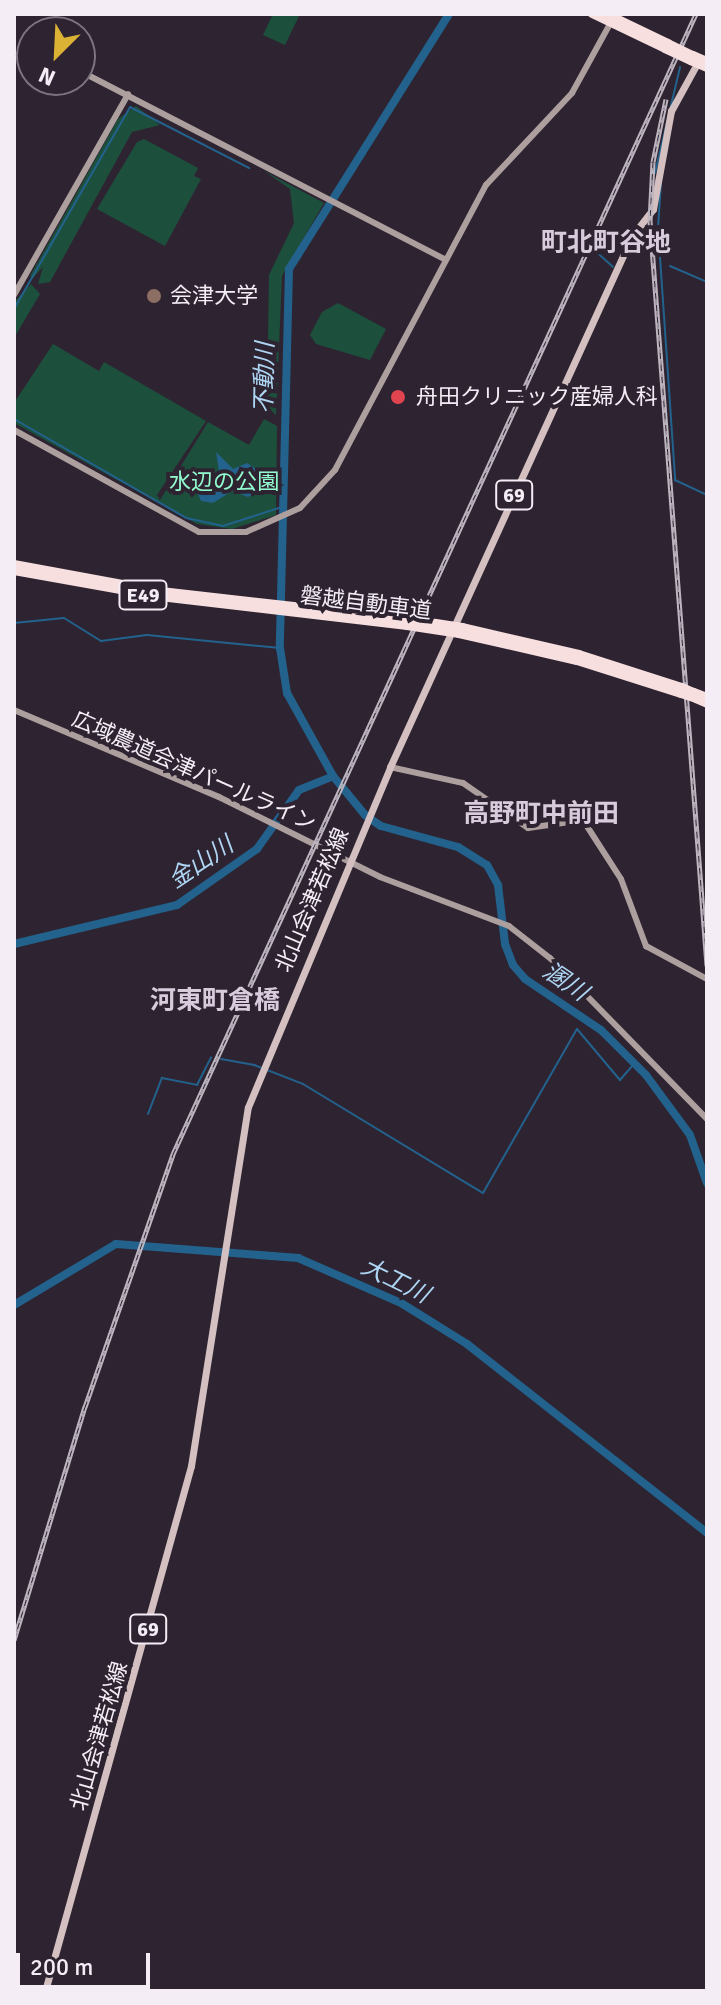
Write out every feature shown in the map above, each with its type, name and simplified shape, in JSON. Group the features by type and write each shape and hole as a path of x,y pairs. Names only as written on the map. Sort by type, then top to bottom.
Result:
{"highway":[{"path":"592,14 612,17 698,60 707,68"},
{"name":"磐越自動車道","path":"14,564 121,585 274,607"},
{"name":"磐越自動車道","path":"14,571 119,592 289,608 460,631 682,691 707,704"},
{"name":"磐越自動車道","path":"695,696 707,697"}],"main road":[{"name":"北山会津若松線","path":"45,1991 177,1525 199,1427 243,1124 263,1066 365,822 632,236 653,209 671,111 698,60"}],"street":[{"path":"14,430 192,530 234,534 289,516 335,470 486,185 572,93 612,17"},
{"path":"96,79 445,259"},
{"path":"14,295 128,94"},
{"name":"広域農道会津パールライン","path":"14,710 267,820 350,863 509,926 550,958 707,1119"},
{"path":"390,767 463,783 528,828 573,818 586,822 624,885 646,946 707,979"}],"green space":[{"path":"273,14 300,14 285,45 263,35"},
{"path":"136,106 160,125 132,132 50,282 38,284 43,267 32,279 30,276 118,119"},
{"path":"144,139 198,168 194,176 201,179 165,246 97,209 137,142"},
{"path":"264,171 324,203 282,276 276,415 267,407 269,275 294,223 290,189"},
{"path":"31,284 40,294 14,338 14,302"},
{"path":"338,303 386,329 370,360 316,344 310,335 322,312"},
{"name":"水辺の公園","path":"53,344 99,371 104,362 206,421 157,495 160,500 208,422 249,445 264,419 277,426 276,515 232,529 197,524 14,423 14,403"}],"water":[{"path":"216,452 233,469 247,463 258,470 259,465 259,491 248,497 232,491 213,503 201,501 197,492 214,481 219,471"}],"waterway":[{"name":"不動川","path":"449,14 289,269 280,648 287,693 333,776 365,815 381,826 458,847 487,865 498,885 505,944 513,965 525,979 601,1030 646,1075 690,1135 707,1183"},
{"path":"655,173 680,67"},
{"path":"14,309 130,107 249,168"},
{"path":"661,182 658,228 675,480 707,495"},
{"path":"592,248 613,267"},
{"path":"670,266 707,282"},
{"path":"14,419 186,518 223,526 282,507"},
{"path":"14,623 64,618 101,641 147,635 280,648"},
{"name":"金山川","path":"14,944 177,905 257,849 299,790 333,776"},
{"path":"221,1059 254,1065 303,1084 483,1193 577,1029 620,1080 632,1066"},
{"path":"148,1114 162,1078 197,1085 211,1057"},
{"name":"大工川","path":"14,1305 116,1244 298,1258 401,1303 467,1344 707,1533"}],"railway":[{"path":"14,1640 85,1407 173,1154 696,14"},
{"path":"666,99 653,162 650,221 707,966"}],"place":[{"name":"会津大学","path":"154,296"},
{"name":"舟田クリニック産婦人科","path":"398,397"}],"district":[{"name":"町北町谷地","path":"606,244"},
{"name":"高野町中前田","path":"541,815"},
{"name":"河東町倉橋","path":"215,1002"}],"water label":[{"name":"溷川","path":"565,982"}]}
